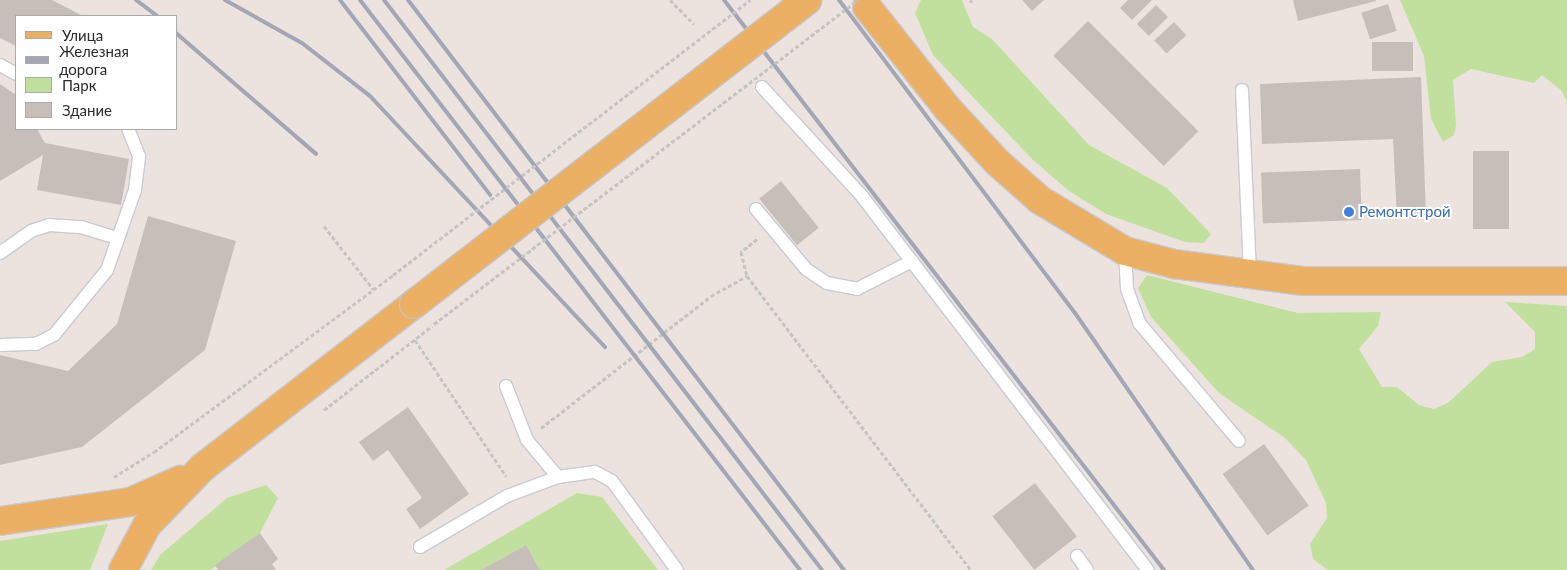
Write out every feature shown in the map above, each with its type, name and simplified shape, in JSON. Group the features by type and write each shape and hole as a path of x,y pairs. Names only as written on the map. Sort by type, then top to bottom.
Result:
{"main road":[{"path":"123,570 147,525 204,467 807,0"},
{"path":"862,4 947,108 997,162 1048,206 1125,251 1250,276 1304,281 1567,281"},
{"path":"0,521 130,502 204,467"}],"lane":[{"path":"0,66 15,74"},
{"path":"762,87 861,195 1148,570"},
{"path":"1242,90 1250,276"},
{"path":"0,345 36,344 54,335 98,285 118,238 135,190 139,156 128,130"},
{"path":"756,209 806,269 827,283 857,289 912,261"},
{"path":"0,253 31,231 49,225 81,227 118,238"},
{"path":"1125,251 1127,289 1140,324 1239,441"},
{"path":"506,386 527,440 558,477"},
{"path":"420,547 513,494 558,477 595,472 612,481 677,570"},
{"path":"1077,556 1087,570"}],"path":[{"path":"670,0 694,24"},
{"path":"106,480 154,452 393,275 750,0"},
{"path":"319,413 432,326 862,4"},
{"path":"324,226 373,289"},
{"path":"772,228 741,252 747,276 971,570"},
{"path":"527,440 711,296 747,276"},
{"path":"415,340 505,472 513,494"}],"green space":[{"path":"921,0 962,0 973,27 992,39 1089,145 1167,188 1211,234 1204,243 1185,242 1106,214 1069,191 1033,160 933,55 915,13"},
{"path":"1400,0 1567,0 1567,103 1562,91 1542,75 1534,83 1471,69 1453,80 1456,125 1454,135 1443,142 1431,119 1424,56"},
{"path":"1147,275 1298,313 1381,312 1378,326 1359,349 1382,387 1397,387 1419,405 1434,409 1448,403 1492,362 1522,357 1535,349 1535,332 1505,302 1567,306 1567,570 1328,570 1313,559 1310,544 1327,518 1326,503 1306,460 1285,438 1219,393 1151,317 1138,288"},
{"path":"266,485 278,498 260,533 211,570 151,570 160,555 227,498"},
{"path":"577,493 602,497 658,570 540,570 526,545 481,570 444,570"},
{"path":"108,524 90,570 0,570 0,541"}],"building":[{"path":"0,0 52,0 81,15 15,15 15,46 0,38"},
{"path":"1022,0 1044,0 1032,11"},
{"path":"1128,0 1152,0 1132,20 1120,8"},
{"path":"1293,0 1376,0 1376,1 1298,21"},
{"path":"1388,4 1397,31 1370,39 1361,13"},
{"path":"1156,5 1168,17 1149,36 1137,24"},
{"path":"1088,21 1198,131 1164,166 1053,56"},
{"path":"1174,22 1186,35 1167,54 1154,40"},
{"path":"1372,42 1413,42 1413,71 1372,71"},
{"path":"1421,77 1426,218 1397,219 1393,139 1262,144 1260,84"},
{"path":"0,84 15,94 15,130 38,130 45,143 129,159 121,205 37,190 43,155 0,181"},
{"path":"1473,151 1509,151 1509,229 1473,229"},
{"path":"1360,169 1362,220 1263,223 1261,172"},
{"path":"781,181 819,228 797,245 759,199"},
{"path":"148,216 236,241 205,350 82,447 0,465 0,355 68,371 117,324"},
{"path":"408,407 469,494 420,529 406,509 422,498 388,450 373,461 359,442"},
{"path":"1264,444 1309,505 1267,535 1223,474"},
{"path":"1035,483 1077,537 1034,570 992,516"},
{"path":"260,533 278,559 272,564 276,570 218,570 215,565"},
{"path":"526,545 540,570 481,570"}],"railway":[{"path":"136,0 156,15"},
{"path":"225,0 302,43 370,96 605,347"},
{"path":"340,0 490,195"},
{"path":"360,0 800,570"},
{"path":"384,0 822,570"},
{"path":"408,0 844,570"},
{"path":"724,0 1164,570"},
{"path":"839,0 1075,313 1253,570"},
{"path":"178,35 316,154"}],"place":[{"name":"Ремонтстрой","path":"1349,212"}]}
